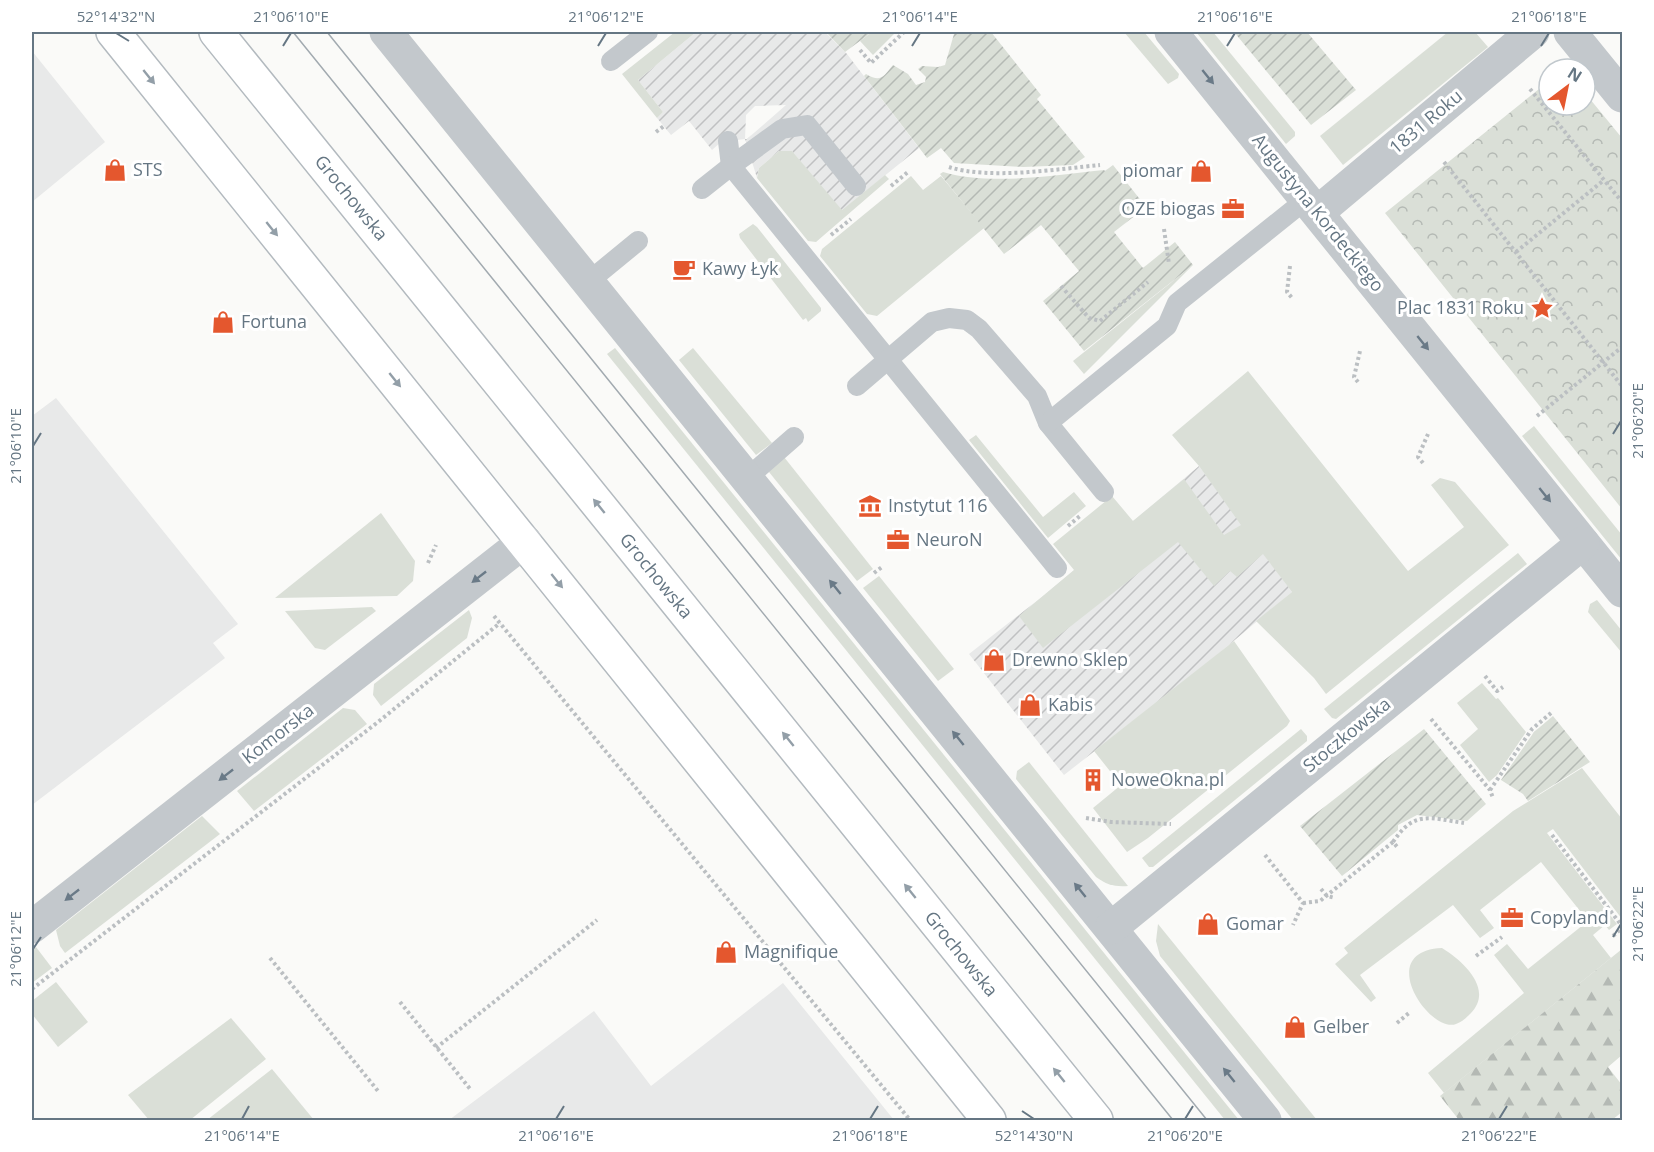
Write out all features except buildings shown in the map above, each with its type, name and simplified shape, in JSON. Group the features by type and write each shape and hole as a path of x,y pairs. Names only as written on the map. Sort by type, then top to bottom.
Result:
{"main road":[{"path":"113,32 990,1120"},
{"name":"Grochowska","path":"216,32 1096,1120"}],"street":[{"path":"386,32 1265,1120"},
{"name":"Augustyna Kordeckiego","path":"1171,32 1623,591"},
{"name":"1831 Roku","path":"1313,205 1533,32"},
{"path":"1570,32 1623,96"},
{"name":"Komorska","path":"32,927 525,541"},
{"name":"Stoczkowska","path":"1111,927 1583,543"}],"lane":[{"path":"612,61 648,32"},
{"path":"702,189 782,129 807,125 856,186"},
{"path":"728,141 730,166 1057,568"},
{"path":"1048,423 1167,326 1177,303 1313,205"},
{"path":"588,282 638,241"},
{"path":"857,386 932,322 950,318 967,320 979,329 1037,396 1048,423 1104,492"},
{"path":"747,478 794,437"}],"path":[{"path":"860,50 871,63 904,32"},
{"path":"1524,83 1623,202"},
{"path":"656,132 664,126"},
{"path":"1438,154 1623,386"},
{"path":"949,167 962,171 1024,172 1100,165"},
{"path":"1516,252 1604,180"},
{"path":"1164,229 1169,265"},
{"path":"1290,266 1287,292 1293,299"},
{"path":"1061,286 1089,318 1100,321 1151,279"},
{"path":"1537,416 1623,347"},
{"path":"1358,382 1354,377 1360,351"},
{"path":"1423,463 1418,457 1428,434"},
{"path":"468,585 910,1120"},
{"path":"32,989 378,722 500,623"},
{"path":"1487,679 1497,691 1503,687"},
{"path":"1490,790 1532,729 1551,713"},
{"path":"1433,721 1490,790 1493,798"},
{"path":"1086,818 1111,822 1175,824"},
{"path":"1303,903 1320,901 1327,896 1393,842 1402,828 1414,819 1464,823"},
{"path":"1552,835 1623,927 1613,936"},
{"path":"1393,842 1398,848"},
{"path":"1264,855 1303,903"},
{"path":"1321,890 1327,896 1335,898"},
{"path":"1293,925 1303,903"},
{"path":"436,1048 597,920"},
{"path":"1476,956 1502,937"},
{"path":"270,958 378,1091"},
{"path":"400,1002 471,1090"},
{"path":"1397,1023 1409,1012"}],"shaded area":[{"path":"696,32 825,32 847,54 919,148 841,211 792,151 779,151 759,168 757,178 745,139 721,142 712,150 689,121 671,135 657,118 663,112 638,80","holes":["786,105 747,139 745,139 746,115 755,106"]},
{"path":"32,51 105,142 32,202"},
{"path":"56,398 238,624 213,643 225,658 32,805 32,416"},
{"path":"1199,466 1292,592 1211,660 1064,775 969,654 1043,596"},
{"path":"783,983 894,1120 449,1120 594,1011 651,1086"}],"green space":[{"path":"675,32 696,32 638,80 663,112 657,118 622,74"},
{"path":"826,32 872,32 845,52"},
{"path":"872,32 896,32 873,55 860,41"},
{"path":"952,32 991,32 1041,95 1037,99 1085,157 1073,165 1023,167 954,163 941,148 927,158 864,76 866,74 875,78 881,77 893,65 908,74 916,85 925,82 926,77 918,69 922,66 945,65 954,34"},
{"path":"1124,32 1144,32 1179,74 1178,78 1168,84"},
{"path":"1196,32 1213,32 1295,132 1295,136 1286,144"},
{"path":"1234,32 1307,32 1356,90 1311,125"},
{"path":"1448,32 1475,32 1488,47 1343,165 1320,136"},
{"name":"Plac 1831 Roku","path":"1537,91 1537,117 1597,117 1597,108 1622,138 1622,509 1385,213"},
{"path":"779,151 792,151 842,210 885,175 889,179 816,242 808,241 757,178 759,168"},
{"path":"1113,165 1146,207 1114,232 1143,268 1175,242 1193,265 1084,351 1043,301 1079,271 1041,225 1004,254 940,174 943,172 961,176 1002,179 1044,177 1105,171"},
{"path":"911,176 923,190 941,176 984,228 877,316 867,314 820,256 822,249"},
{"path":"753,224 821,308 821,311 808,322 806,318 803,320 740,238 739,234"},
{"path":"1193,265 1084,374 1073,361"},
{"path":"615,348 1239,1120 1225,1120 607,354"},
{"path":"693,348 772,443 756,455 679,360"},
{"path":"1248,371 1408,571 1464,527 1431,485 1440,478 1455,482 1509,545 1326,694 1314,678 1256,621 1292,592 1263,554 1237,577 1230,571 1214,586 1178,542 1043,648 1019,616 1074,570 1053,544 1112,496 1133,521 1184,479 1224,535 1241,525 1199,466 1172,435"},
{"path":"1534,426 1622,535 1622,560 1522,436"},
{"path":"976,435 1043,517 1074,492 1086,506 1048,538 969,440"},
{"path":"784,457 873,569 857,581 769,472 772,465"},
{"path":"381,513 415,561 413,581 397,596 275,598"},
{"path":"1518,553 1527,564 1336,719 1324,709"},
{"path":"879,576 954,669 938,681 863,588"},
{"path":"1597,600 1622,631 1622,653 1588,612 1590,604"},
{"path":"372,607 376,611 325,650 315,648 285,611"},
{"path":"469,610 472,618 467,638 381,706 373,695 374,684"},
{"path":"1234,641 1290,721 1287,726 1148,838 1127,852 1093,808 1121,785 1094,751"},
{"path":"1482,683 1496,699 1498,698 1526,732 1497,775 1489,782 1460,745 1478,729 1457,703"},
{"path":"343,708 355,710 367,724 254,811 237,791"},
{"path":"1553,716 1590,762 1528,801 1523,794 1501,780 1534,732"},
{"path":"1301,729 1307,736 1307,741 1153,867 1149,867 1142,858"},
{"path":"1424,729 1486,804 1467,821 1417,815 1398,825 1398,830 1342,876 1300,826"},
{"path":"1029,762 1128,886 1111,885 1096,877 1016,779 1017,771"},
{"path":"1582,768 1622,819 1622,919 1553,829 1547,833 1617,924 1609,930 1605,925 1593,935 1611,958 1444,1093 1428,1073 1524,993 1494,955 1507,944 1528,969 1588,921 1541,862 1480,910 1494,928 1480,938 1453,905 1360,975 1376,998 1371,1002 1335,964 1348,953 1344,948 1513,811"},
{"path":"202,816 220,834 65,953 60,946 56,930"},
{"path":"1158,924 1317,1120 1293,1120 1160,956 1156,941"},
{"path":"36,947 52,968 32,983 32,950"},
{"path":"1442,948 1459,960 1473,976 1479,995 1477,1004 1471,1013 1456,1024 1445,1024 1433,1017 1413,991 1409,976 1411,963 1422,953"},
{"path":"1622,949 1622,1055 1608,1067 1622,1085 1622,1112 1612,1120 1459,1120 1440,1096"},
{"path":"56,982 88,1022 58,1047 32,1014 32,1001"},
{"path":"231,1018 266,1059 190,1120 149,1120 128,1095"},
{"path":"272,1069 314,1120 207,1120"}],"tram line":[{"path":"293,32 1173,1120"},
{"path":"327,32 1207,1120"}],"place":[{"name":"STS","path":"115,170"},
{"name":"piomar","path":"1201,171"},
{"name":"OZE biogas","path":"1233,209"},
{"name":"Kawy Łyk","path":"684,269"},
{"name":"Plac 1831 Roku","path":"1542,308"},
{"name":"Fortuna","path":"223,322"},
{"name":"Instytut 116","path":"870,506"},
{"name":"NeuroN","path":"898,540"},
{"name":"Drewno Sklep","path":"994,660"},
{"name":"Kabis","path":"1030,705"},
{"name":"NoweOkna.pl","path":"1093,780"},
{"name":"Copyland","path":"1512,918"},
{"name":"Gomar","path":"1208,924"},
{"name":"Magnifique","path":"726,952"},
{"name":"Gelber","path":"1295,1027"}]}
